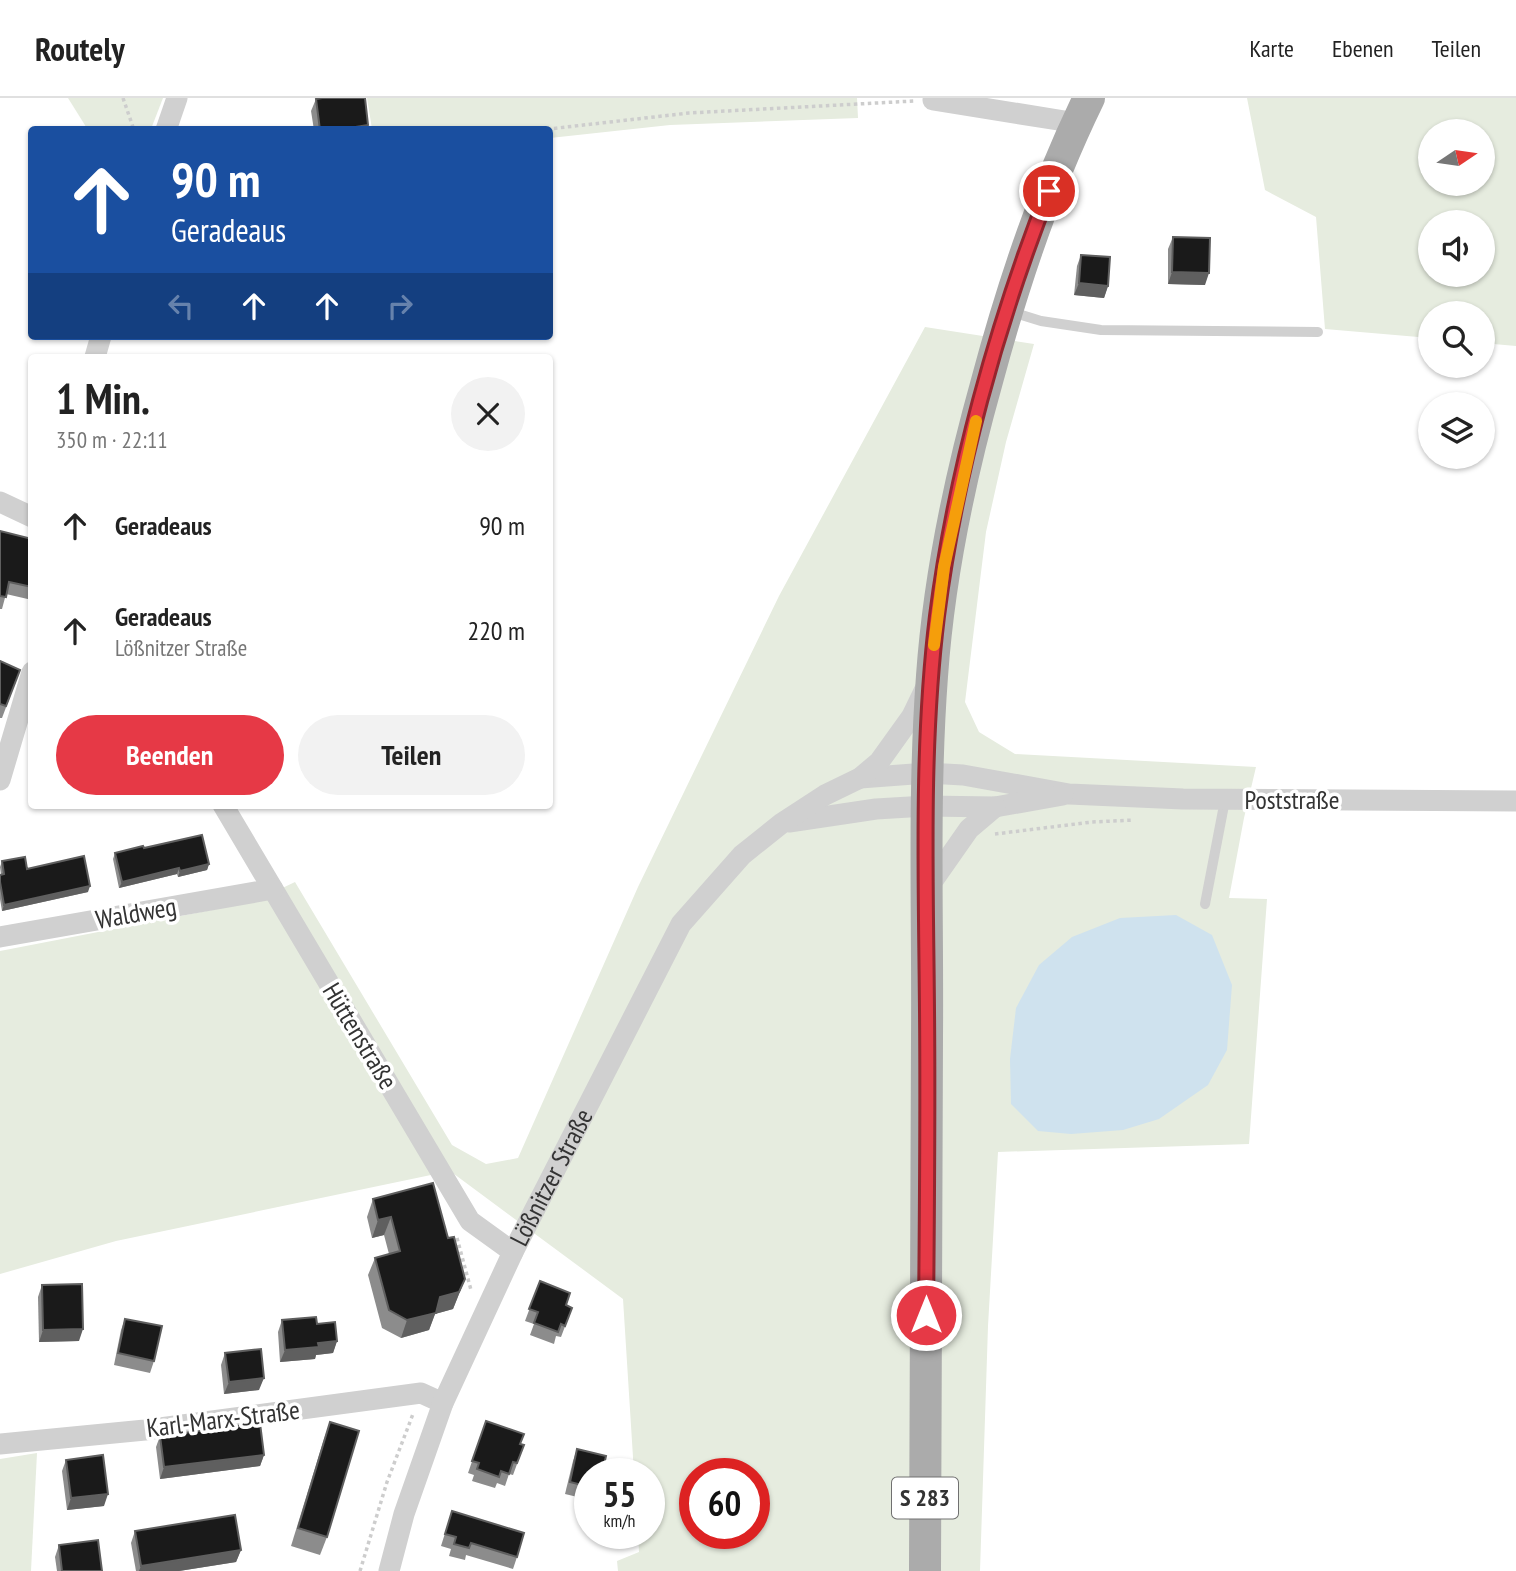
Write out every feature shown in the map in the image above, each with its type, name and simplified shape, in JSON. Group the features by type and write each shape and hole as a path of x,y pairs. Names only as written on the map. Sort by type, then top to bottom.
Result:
{"main road":[{"name":"S 283","path":"925,1571 926,806 932,677 944,567 973,431 1006,310 1040,214 1083,110"}],"street":[{"path":"167,126 177,98"},
{"path":"933,100 1083,110"},
{"path":"0,502 28,515"},
{"name":"Lößnitzer Straße","path":"389,1571 404,1514 443,1403 513,1252 681,924 741,855 782,823 825,795 860,778 879,762 893,745 932,677"},
{"path":"0,780 28,686"},
{"name":"Lößnitzer Straße","path":"860,778 927,773"},
{"name":"Poststraße","path":"927,773 996,779 1069,794 1225,800 1516,801"},
{"name":"Poststraße","path":"926,806 996,807 1069,794"},
{"name":"Lößnitzer Straße","path":"782,823 876,809 926,806"},
{"path":"926,890 969,829 996,807"},
{"name":"Hüttenstraße","path":"225,809 470,1221 513,1252"},
{"name":"Waldweg","path":"0,937 272,889"},
{"path":"421,1393 443,1403"},
{"name":"Karl-Marx-Straße","path":"0,1444 145,1430 421,1393"}],"lane":[{"path":"1006,310 1041,321 1101,330 1318,332"},
{"path":"1205,904 1225,800"}],"path":[{"path":"123,98 133,126"},
{"path":"553,129 689,113 933,100"},
{"path":"969,829 1003,835 1044,827 1133,820"},
{"path":"360,1571 387,1482 421,1393"}],"shaded area":[{"path":"68,98 163,98 152,126 86,126"},
{"path":"367,98 857,98 858,118 670,125 553,138 553,126 372,126"},
{"path":"1247,98 1516,98 1516,346 1495,344 1495,301 1418,301 1418,337 1325,329 1316,217 1265,190"},
{"path":"925,327 1034,344 1006,442 986,532 965,702 979,732 1015,754 1256,767 1229,898 1267,899 1249,1144 998,1152 988,1326 980,1571 618,1571 617,1561 639,1552 639,1549 665,1549 665,1458 633,1458 623,1299 450,1171 116,1241 0,1274 0,951 253,902 295,882 452,1145 486,1164 518,1158 638,887 779,596"},
{"path":"37,1453 31,1571 0,1571 0,1459"}],"water":[{"path":"1176,915 1212,935 1232,985 1227,1050 1208,1085 1159,1119 1123,1130 1071,1134 1038,1131 1011,1104 1010,1059 1016,1008 1039,965 1072,937 1120,918"}],"building":[{"path":"365,98 368,125 319,126 316,99"},
{"path":"1173,237 1210,238 1209,273 1172,272"},
{"path":"1081,255 1110,257 1108,286 1079,283"},
{"path":"0,531 28,538 28,586 9,582 6,597 0,596"},
{"path":"0,661 20,670 6,706 0,704"},
{"path":"202,835 209,864 180,871 179,868 122,882 115,853"},
{"path":"84,856 90,886 4,905 0,882 0,875 4,874 2,861 25,857 27,869"},
{"path":"433,1183 448,1238 454,1237 465,1279 459,1292 440,1297 436,1313 407,1320 389,1310 375,1258 400,1251 391,1217 378,1220 373,1199"},
{"path":"540,1281 570,1293 566,1305 572,1308 565,1326 561,1324 558,1332 534,1323 538,1312 529,1309"},
{"path":"82,1284 83,1329 43,1330 42,1285"},
{"path":"316,1317 317,1324 335,1322 337,1341 318,1343 319,1347 285,1350 282,1320"},
{"path":"125,1319 162,1326 154,1361 118,1353"},
{"path":"261,1349 264,1378 229,1382 225,1353"},
{"path":"486,1421 524,1434 520,1444 524,1445 509,1474 501,1471 499,1477 477,1469 479,1463 472,1461"},
{"path":"330,1422 359,1431 327,1537 298,1528"},
{"path":"260,1423 264,1455 164,1467 160,1436"},
{"path":"577,1449 606,1456 606,1458 575,1458"},
{"path":"103,1455 108,1494 71,1498 66,1460"},
{"path":"574,1463 574,1483 570,1482"},
{"path":"452,1511 524,1533 517,1557 471,1543 469,1548 454,1544 456,1537 445,1534"},
{"path":"235,1515 241,1550 141,1566 135,1531"},
{"path":"98,1540 102,1571 62,1571 59,1545"}],"slow traffic":[{"path":"934,645 944,567 976,421"}],"route":[{"path":"926,1315 926,827 928,746 937,620 944,567 973,431 1006,310 1049,191"}]}
